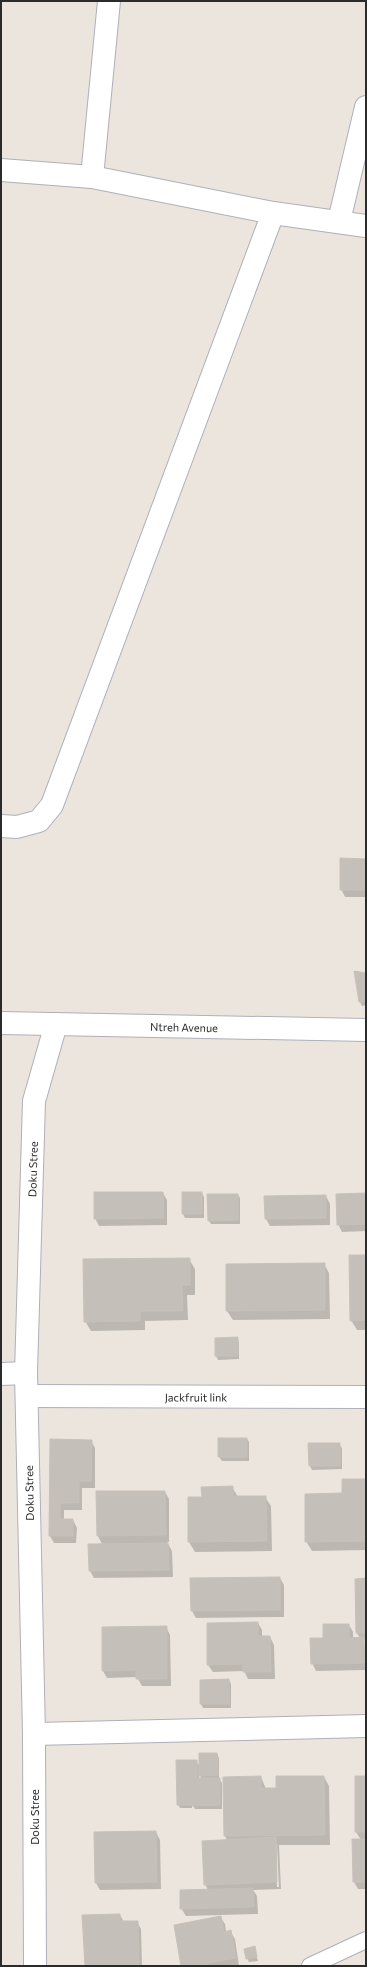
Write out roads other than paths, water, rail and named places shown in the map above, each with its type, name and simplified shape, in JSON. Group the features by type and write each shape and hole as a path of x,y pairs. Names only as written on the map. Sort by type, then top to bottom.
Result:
{"street":[{"path":"92,177 109,1"},
{"path":"338,221 366,107"},
{"path":"1,170 92,177 273,213 366,226"},
{"path":"1,826 17,827 39,821 52,805 273,213"},
{"name":"Ntreh Avenue","path":"1,1023 366,1030"},
{"name":"Doku Stree","path":"35,1966 34,1734 26,1373 34,1101 56,1024"},
{"path":"1,1374 26,1373"},
{"name":"Jackfruit link","path":"26,1396 366,1397"},
{"path":"34,1734 366,1726"}],"lane":[{"path":"310,1966 366,1940"}]}
